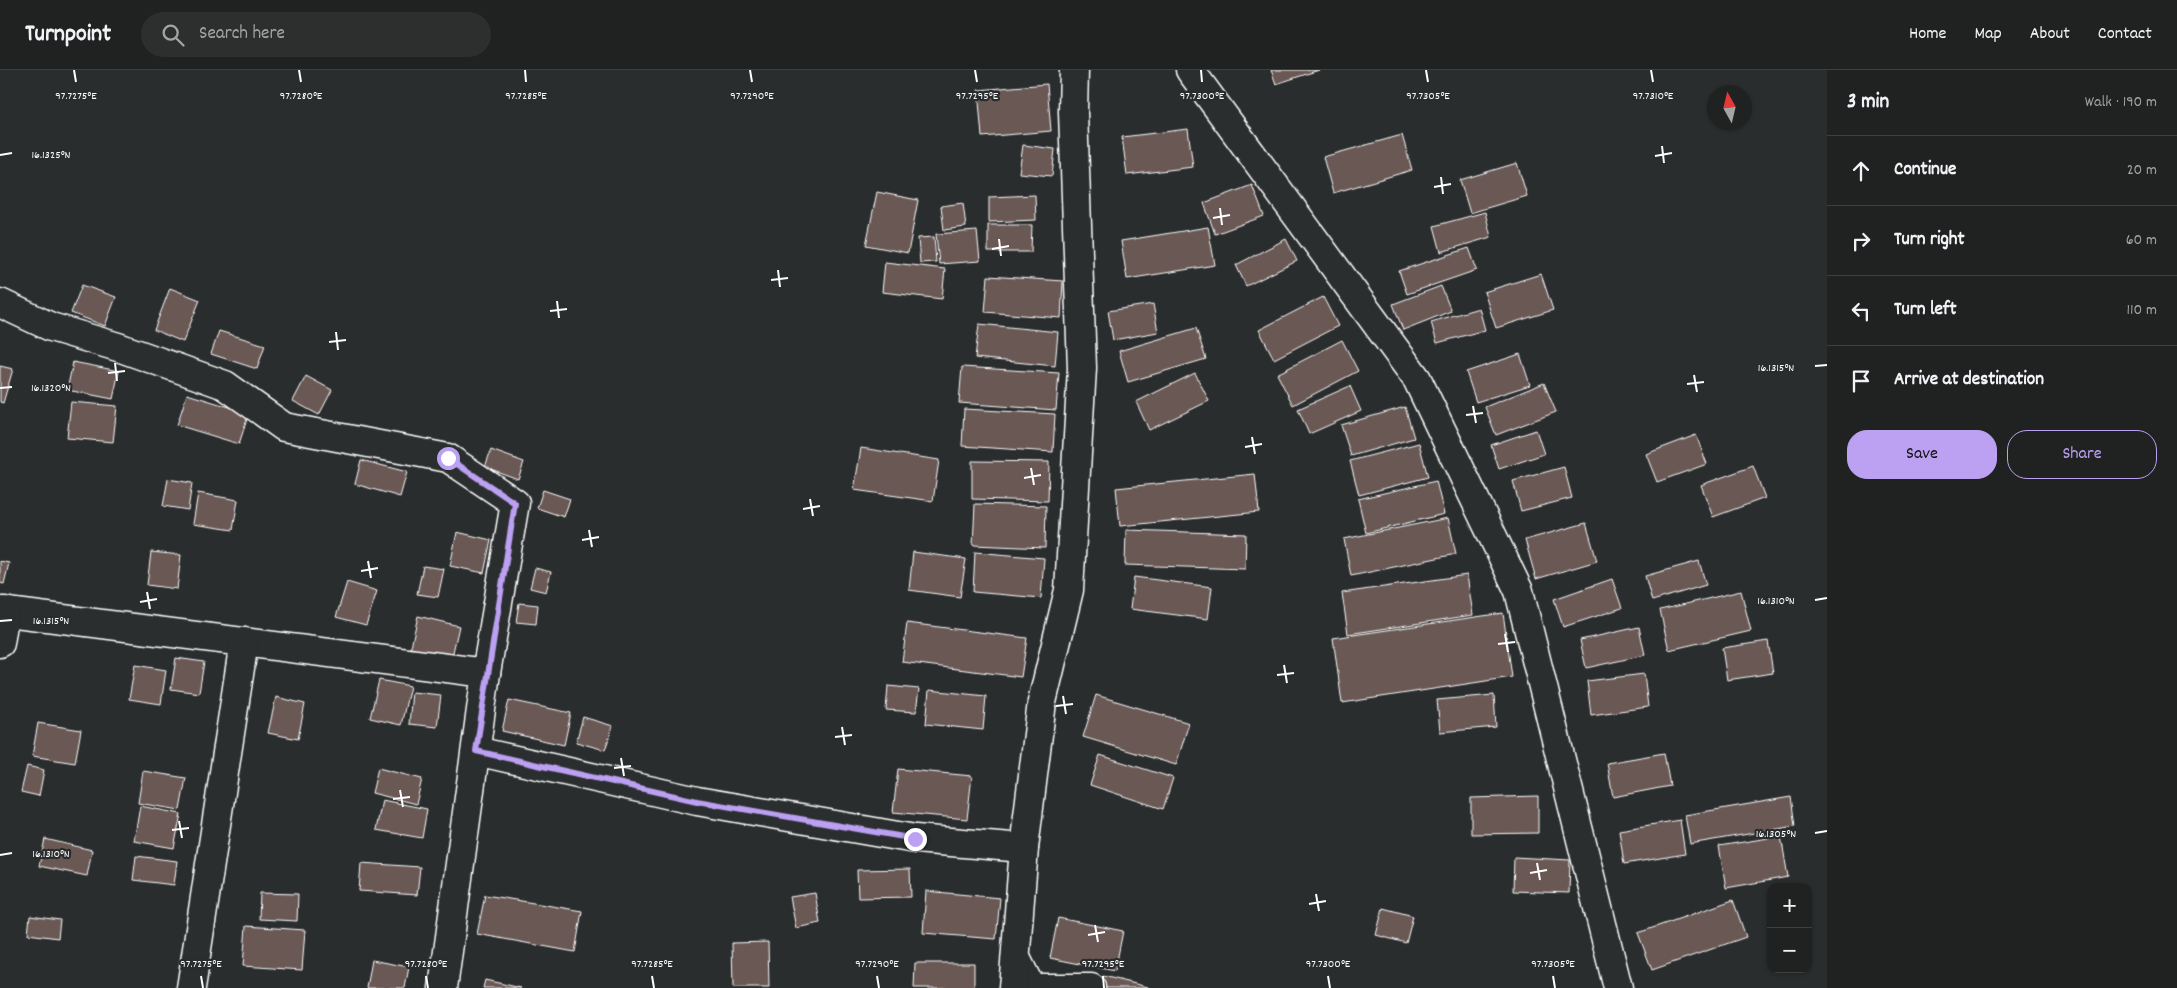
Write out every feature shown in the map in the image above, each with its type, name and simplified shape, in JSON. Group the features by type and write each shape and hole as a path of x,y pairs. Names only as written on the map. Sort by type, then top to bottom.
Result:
{"street":[{"path":"1013,988 1024,848 1042,702 1070,590 1082,368 1074,70"},
{"path":"1190,70 1417,379 1520,591 1618,988"},
{"path":"0,303 51,327 118,347 224,385 284,427 448,458 515,503 486,673 442,988"},
{"path":"0,643 2,611 486,673"},
{"path":"191,988 244,642"},
{"path":"476,751 707,803 915,839 1024,848"},
{"path":"1016,958 1031,988 1091,988"}],"building":[{"path":"1271,70 1319,70 1276,84"},
{"path":"1047,84 1051,131 982,137 978,90"},
{"path":"1188,129 1193,167 1127,175 1122,137"},
{"path":"1402,135 1412,170 1333,193 1323,157"},
{"path":"1023,145 1055,149 1052,176 1019,173"},
{"path":"1517,163 1527,196 1470,213 1460,180"},
{"path":"1252,185 1264,216 1215,234 1204,203"},
{"path":"877,192 918,200 908,253 866,245"},
{"path":"1035,195 1036,220 989,222 989,197"},
{"path":"963,203 966,227 944,230 941,206"},
{"path":"1485,212 1491,237 1441,252 1434,226"},
{"path":"988,225 1032,225 1031,252 988,252"},
{"path":"1208,227 1215,265 1127,279 1121,241"},
{"path":"977,231 980,261 939,264 936,234"},
{"path":"934,237 936,262 920,263 918,238"},
{"path":"1286,239 1297,261 1246,286 1236,265"},
{"path":"1469,248 1477,270 1407,294 1399,271"},
{"path":"885,262 945,269 942,299 882,292"},
{"path":"1541,274 1553,310 1496,328 1484,292"},
{"path":"988,276 1063,281 1061,318 985,312"},
{"path":"82,285 116,297 105,326 71,313"},
{"path":"1441,286 1451,311 1403,330 1393,304"},
{"path":"170,288 200,300 183,342 154,330"},
{"path":"1323,297 1338,326 1274,359 1259,330"},
{"path":"1153,304 1158,332 1113,340 1108,311"},
{"path":"1479,308 1485,330 1437,343 1431,322"},
{"path":"979,324 1058,332 1055,366 975,358"},
{"path":"1196,328 1206,359 1128,382 1119,351"},
{"path":"219,331 265,345 257,369 211,354"},
{"path":"1342,340 1358,371 1293,405 1277,374"},
{"path":"1520,354 1530,385 1476,402 1466,372"},
{"path":"73,362 119,371 113,399 67,390"},
{"path":"0,366 13,369 3,403 0,402"},
{"path":"962,367 1059,373 1056,410 959,403"},
{"path":"1195,373 1209,401 1149,430 1136,402"},
{"path":"306,376 332,390 319,415 293,401"},
{"path":"1544,383 1556,412 1496,435 1485,407"},
{"path":"1350,386 1361,411 1309,434 1298,409"},
{"path":"187,394 249,413 239,444 177,425"},
{"path":"71,402 117,406 113,442 67,438"},
{"path":"1405,407 1414,438 1351,456 1341,425"},
{"path":"964,409 1055,414 1053,452 962,446"},
{"path":"1536,430 1544,454 1499,469 1491,445"},
{"path":"1696,435 1707,464 1657,482 1646,454"},
{"path":"1419,443 1428,477 1359,495 1350,461"},
{"path":"861,448 939,460 933,501 854,490"},
{"path":"491,450 524,462 518,479 485,467"},
{"path":"361,460 407,472 400,497 355,484"},
{"path":"972,461 1049,462 1048,501 972,499"},
{"path":"1753,466 1765,498 1713,517 1701,485"},
{"path":"1564,467 1572,498 1521,511 1513,481"},
{"path":"1255,474 1259,512 1120,526 1116,488"},
{"path":"168,479 192,483 188,510 163,506"},
{"path":"1436,481 1444,514 1366,533 1358,499"},
{"path":"543,490 570,499 564,517 537,508"},
{"path":"198,493 238,500 233,530 193,524"},
{"path":"975,504 1046,506 1045,548 973,545"},
{"path":"1448,518 1456,554 1351,576 1344,539"},
{"path":"1586,523 1597,561 1536,579 1525,540"},
{"path":"1126,530 1246,534 1245,569 1125,565"},
{"path":"457,532 491,540 484,573 450,566"},
{"path":"151,552 181,555 177,589 147,585"},
{"path":"913,552 966,559 960,597 909,590"},
{"path":"975,552 1044,558 1041,598 973,592"},
{"path":"0,561 9,563 4,584 0,583"},
{"path":"1699,561 1706,585 1652,601 1645,576"},
{"path":"423,566 444,569 438,597 417,594"},
{"path":"535,568 551,572 546,592 530,588"},
{"path":"1467,575 1473,615 1348,634 1342,593"},
{"path":"1134,577 1212,587 1208,619 1130,609"},
{"path":"1612,579 1622,608 1563,627 1554,599"},
{"path":"347,582 377,591 366,625 336,617"},
{"path":"1741,591 1751,631 1669,650 1660,610"},
{"path":"519,603 538,605 536,624 516,622"},
{"path":"1503,613 1512,677 1342,703 1333,638"},
{"path":"418,616 459,626 451,661 410,651"},
{"path":"907,623 1027,638 1021,677 902,662"},
{"path":"1639,627 1645,655 1586,668 1580,640"},
{"path":"1768,641 1773,673 1727,680 1722,648"},
{"path":"176,658 204,662 199,693 171,689"},
{"path":"135,665 166,670 161,704 129,699"},
{"path":"1644,674 1648,707 1591,715 1587,681"},
{"path":"379,680 410,686 401,725 370,718"},
{"path":"888,686 919,689 916,712 886,710"},
{"path":"929,690 986,696 983,730 926,724"},
{"path":"412,692 441,695 437,727 409,724"},
{"path":"1096,695 1189,723 1176,765 1083,737"},
{"path":"1494,695 1496,727 1440,732 1437,700"},
{"path":"276,697 305,704 298,739 268,733"},
{"path":"509,700 571,713 564,745 502,731"},
{"path":"583,717 613,726 605,750 576,742"},
{"path":"38,723 81,730 75,763 32,756"},
{"path":"1664,753 1670,786 1613,797 1607,763"},
{"path":"1100,755 1173,778 1163,809 1090,785"},
{"path":"27,766 44,770 39,796 21,792"},
{"path":"378,768 422,779 416,804 372,793"},
{"path":"898,769 972,776 967,819 893,812"},
{"path":"143,771 186,778 180,810 138,803"},
{"path":"1538,796 1538,833 1471,834 1471,798"},
{"path":"1791,797 1795,826 1690,844 1685,815"},
{"path":"382,800 427,809 422,838 376,830"},
{"path":"140,806 181,814 174,848 134,841"},
{"path":"1680,820 1685,854 1624,864 1619,830"},
{"path":"1781,836 1788,877 1726,888 1719,846"},
{"path":"45,839 92,850 87,876 39,866"},
{"path":"136,856 177,861 174,885 133,880"},
{"path":"1514,857 1570,860 1569,893 1513,891"},
{"path":"361,863 420,867 417,895 359,891"},
{"path":"910,869 911,897 858,898 857,870"},
{"path":"926,891 1000,898 996,939 923,933"},
{"path":"260,893 298,894 297,921 259,919"},
{"path":"815,893 820,923 796,928 790,897"},
{"path":"485,895 582,911 575,952 477,934"},
{"path":"1733,900 1746,937 1652,970 1638,933"},
{"path":"1383,908 1413,916 1406,943 1376,935"},
{"path":"30,916 60,920 58,938 28,934"},
{"path":"1058,918 1123,931 1115,971 1050,958"},
{"path":"246,926 305,930 302,970 243,966"},
{"path":"768,942 769,988 733,988 732,943"},
{"path":"372,960 409,967 405,988 367,988"},
{"path":"915,963 974,963 974,988 914,988"},
{"path":"1103,976 1148,987 1148,988 1099,988"},
{"path":"485,980 521,988 483,988"}],"route":[{"path":"448,458 515,503 486,673 476,751 697,801 915,839"}]}
